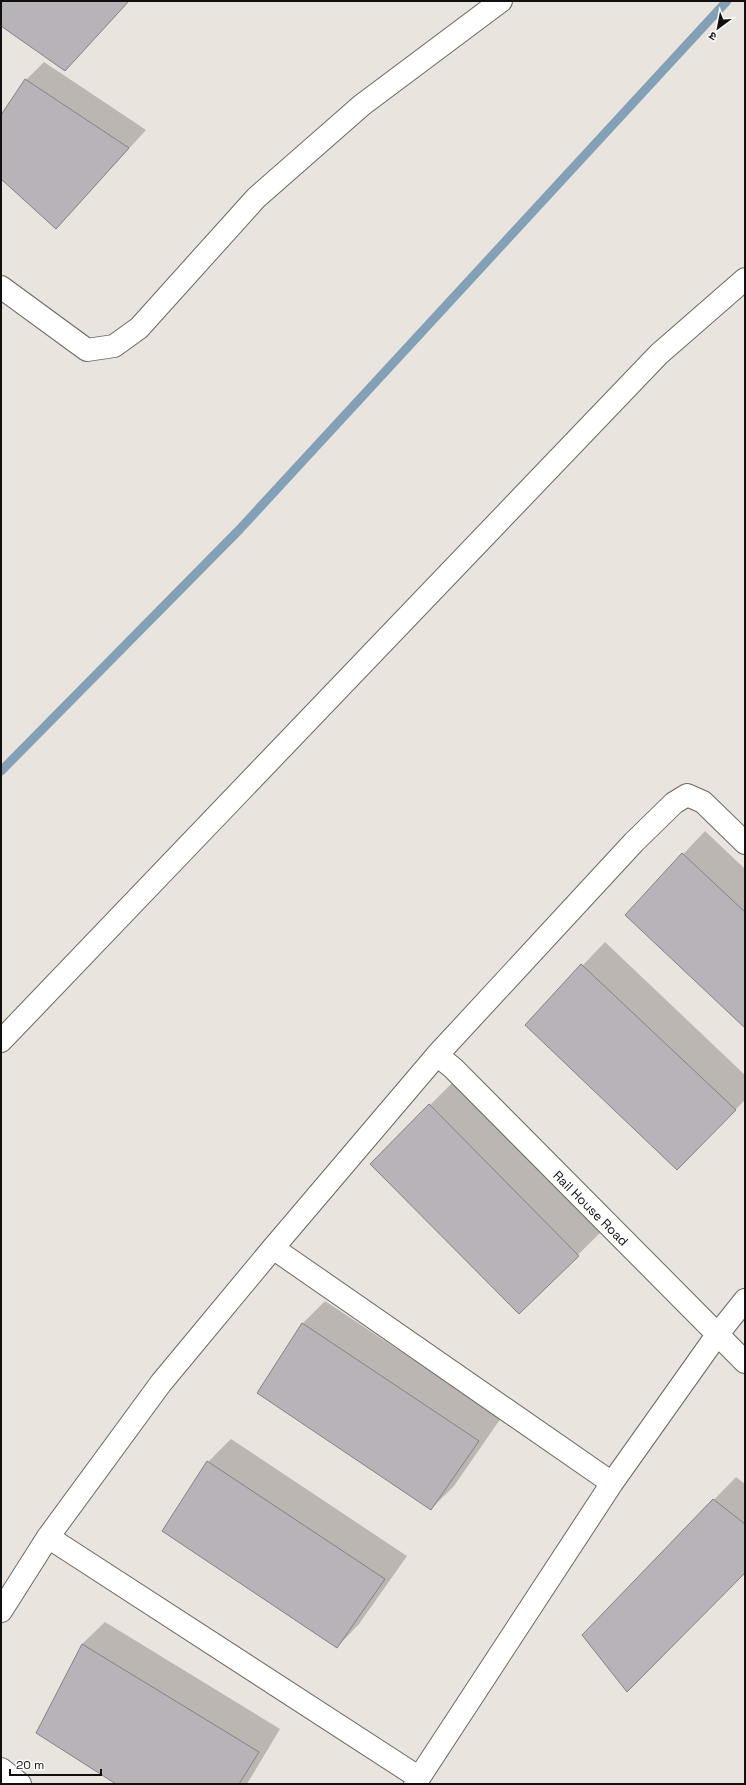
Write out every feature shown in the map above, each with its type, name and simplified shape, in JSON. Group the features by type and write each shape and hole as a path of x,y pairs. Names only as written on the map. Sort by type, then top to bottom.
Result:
{"street":[{"path":"1,287 87,350 114,346 139,328 256,198 362,105 501,1"},
{"path":"1,1041 659,354 745,279"},
{"path":"1,1611 48,1537 161,1382 437,1055 634,842 674,803 687,795 703,802 745,843"},
{"name":"Rail House Road","path":"437,1055 453,1068 745,1362"},
{"path":"273,1248 612,1483"},
{"path":"48,1537 417,1781 612,1483 717,1335 745,1300"},
{"path":"1,1769 20,1784"}],"building":[{"path":"1,1 129,1 65,71 1,26"},
{"path":"25,79 129,148 56,229 1,179 1,115"},
{"path":"682,853 745,912 745,1028 625,915"},
{"path":"581,964 736,1110 677,1170 525,1025"},
{"path":"429,1104 579,1256 519,1314 370,1164"},
{"path":"302,1323 479,1441 431,1510 257,1393"},
{"path":"207,1461 385,1579 337,1648 162,1531"},
{"path":"713,1499 745,1524 745,1573 627,1692 582,1635"},
{"path":"82,1644 259,1752 239,1784 116,1784 36,1733"}],"waterway":[{"path":"1,771 239,530 727,1"}]}
